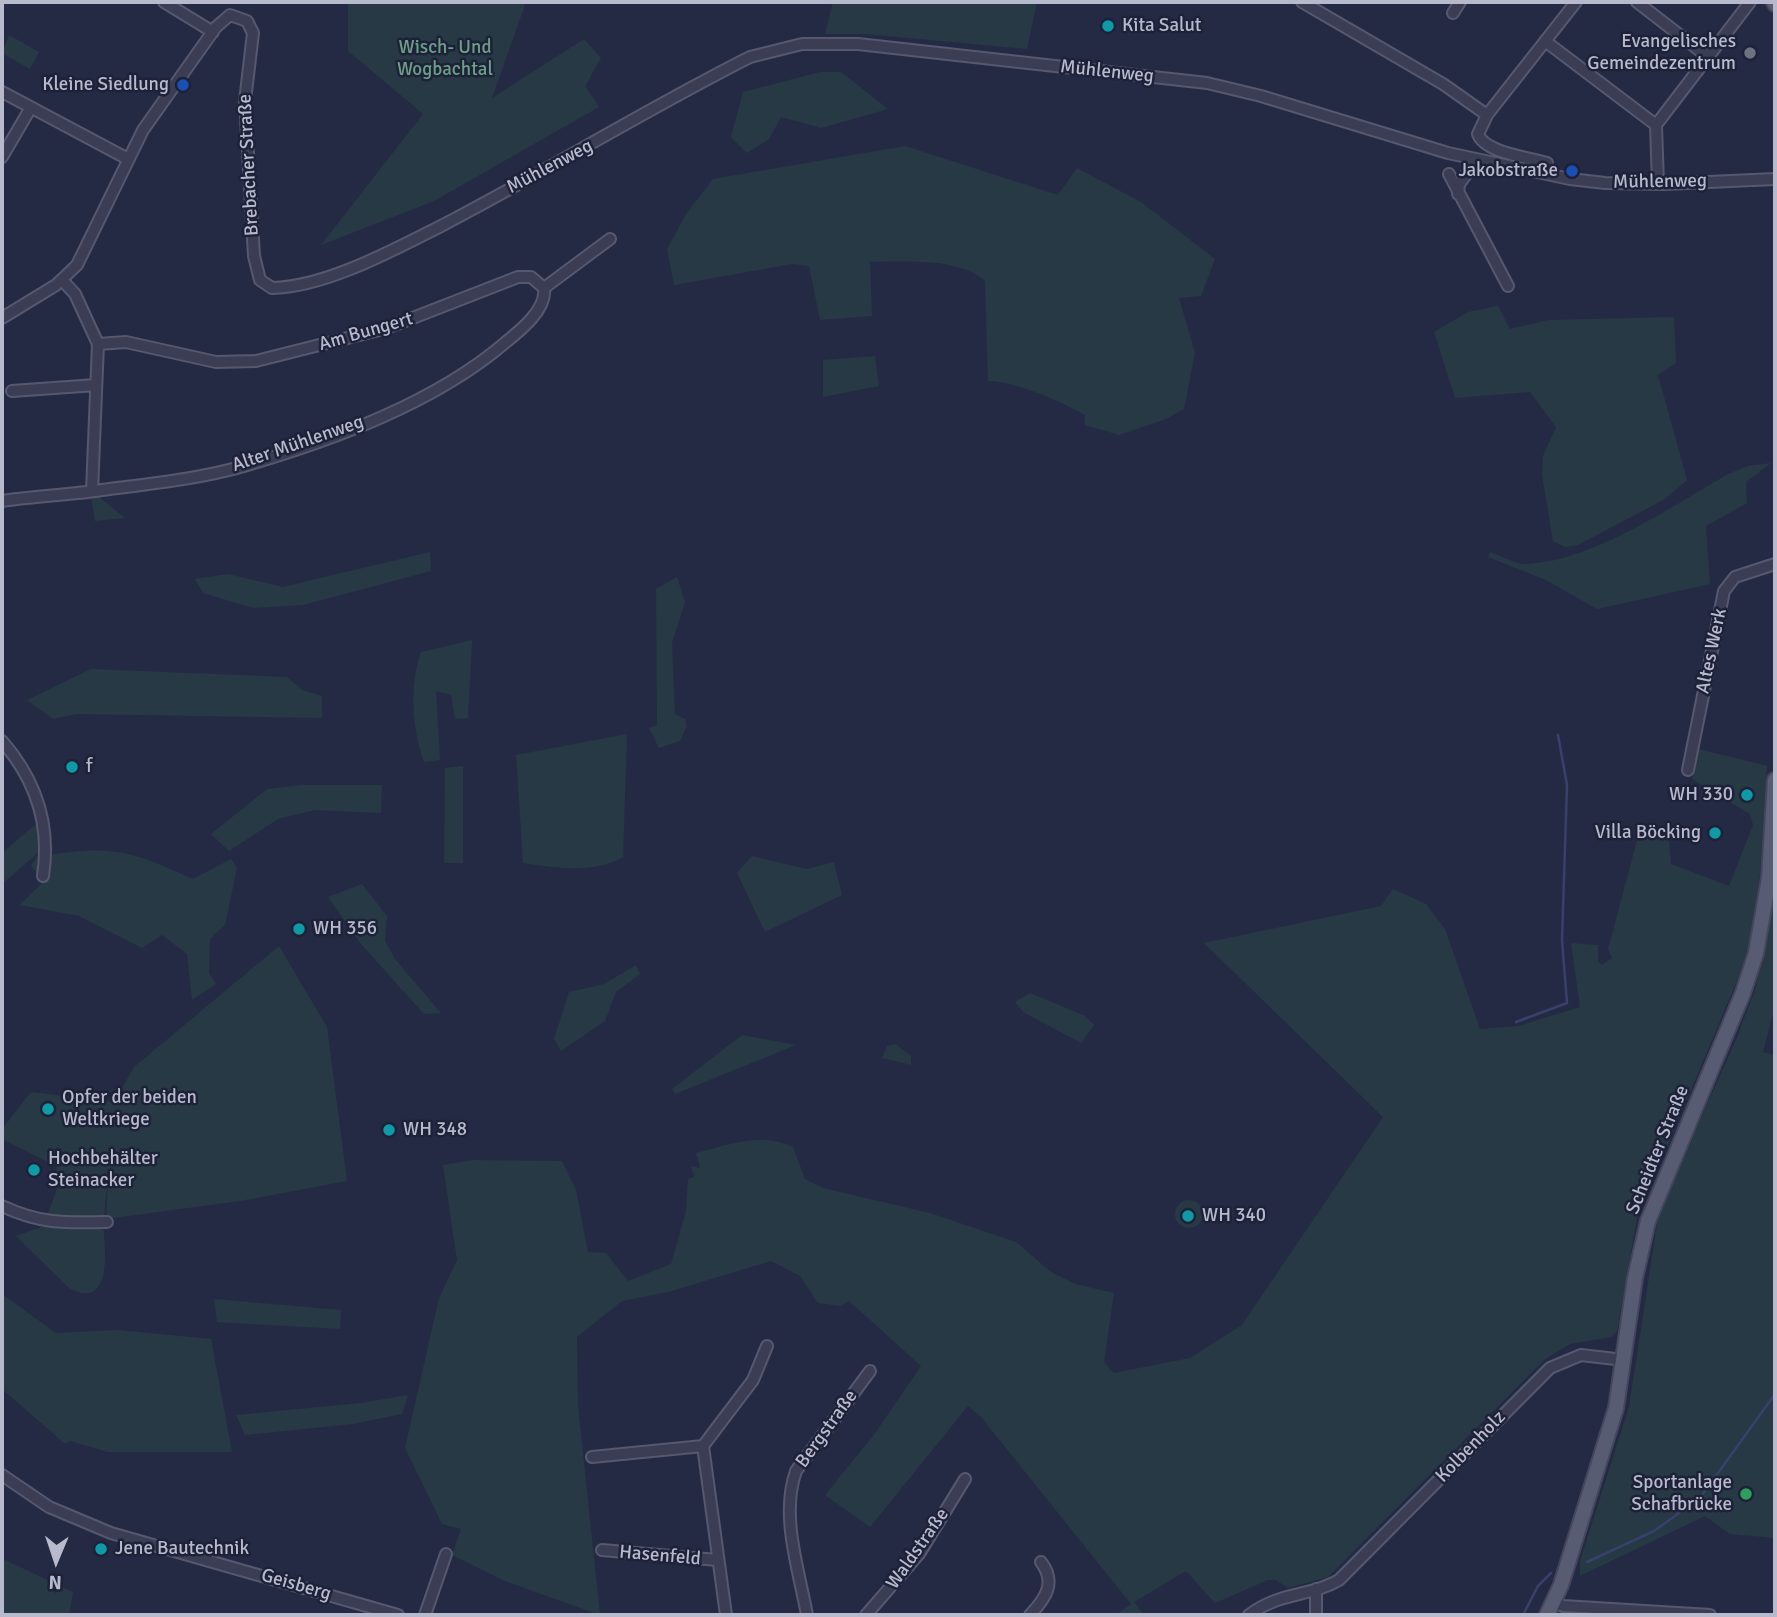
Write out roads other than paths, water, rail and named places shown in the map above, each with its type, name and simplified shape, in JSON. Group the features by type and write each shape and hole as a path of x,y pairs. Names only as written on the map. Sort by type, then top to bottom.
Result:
{"main road":[{"name":"Scheidter Straße","path":"1550,1609 1609,1435 1624,1360 1635,1278 1648,1221 1756,953 1765,908 1775,779"}],"street":[{"path":"164,2 213,32"},
{"path":"2,318 62,280 76,265 143,130 213,32 230,15 230,2"},
{"path":"1302,2 1443,84 1487,115"},
{"path":"1453,13 1460,2"},
{"path":"1548,173 1547,163 1491,146 1478,134 1487,115 1576,2"},
{"path":"1637,2 1708,57"},
{"path":"1658,184 1656,125 1750,2"},
{"name":"Brebacher Straße","path":"230,15 247,21 253,33 245,112 254,256 257,274 264,284 277,288 313,281 376,257 467,212"},
{"path":"1545,41 1656,125"},
{"name":"Mühlenweg","path":"467,212 750,57 802,44 876,46 1207,83 1477,160 1605,183 1658,184 1775,179"},
{"path":"2,92 128,159"},
{"path":"2,157 30,108"},
{"path":"1458,194 1459,184 1477,160"},
{"path":"1449,174 1508,286"},
{"path":"544,288 610,239"},
{"name":"Am Bungert","path":"98,344 126,342 216,362 256,361 387,328 518,277 531,277 544,288"},
{"path":"62,280 75,295 98,344 92,491"},
{"name":"Alter Mühlenweg","path":"2,501 92,491 243,466 306,446 453,383 488,357 535,313 545,299 544,288"},
{"path":"12,391 96,385"},
{"name":"Altes Werk","path":"1688,770 1724,591 1735,577 1775,564"},
{"path":"2,741 22,765 34,789 47,849 43,876"},
{"path":"2,1206 28,1219 52,1223 107,1222"},
{"path":"726,1615 703,1446 753,1380 767,1346"},
{"name":"Kolbenholz","path":"1316,1589 1338,1581 1550,1368 1581,1355 1624,1360"},
{"name":"Bergstraße","path":"807,1615 790,1516 791,1485 796,1471 870,1371"},
{"path":"593,1457 703,1446"},
{"name":"Geisberg","path":"2,1475 49,1507 111,1533 398,1615"},
{"name":"Waldstraße","path":"866,1615 919,1555 965,1479"},
{"name":"Hasenfeld","path":"602,1550 717,1560"},
{"path":"425,1615 446,1554"},
{"path":"1030,1615 1048,1591 1050,1581 1041,1562"},
{"path":"1249,1615 1285,1595 1316,1589 1320,1613"},
{"path":"1550,1609 1563,1606 1710,1615"}],"waterway":[{"path":"1516,1022 1567,1003 1562,940 1567,785 1558,735"},
{"path":"1587,1562 1654,1531 1700,1498 1775,1394"},
{"path":"1523,1615 1538,1586 1551,1573"}],"place":[{"name":"Kita Salut","path":"1108,26"},
{"name":"Evangelisches Gemeindezentrum","path":"1750,53"},
{"name":"Kleine Siedlung","path":"183,85"},
{"name":"Jakobstraße","path":"1572,171"},
{"name":"f","path":"72,767"},
{"name":"WH 330","path":"1747,795"},
{"name":"Villa Böcking","path":"1715,833"},
{"name":"WH 356","path":"299,929"},
{"name":"Opfer der beiden Weltkriege","path":"48,1109"},
{"name":"WH 348","path":"389,1130"},
{"name":"Hochbehälter Steinacker","path":"34,1170"},
{"name":"WH 340","path":"1188,1216"},
{"name":"Sportanlage Schafbrücke","path":"1746,1494"},
{"name":"Jene Bautechnik","path":"101,1549"}],"park label":[{"name":"Wisch- Und Wogbachtal","path":"445,59"}]}
